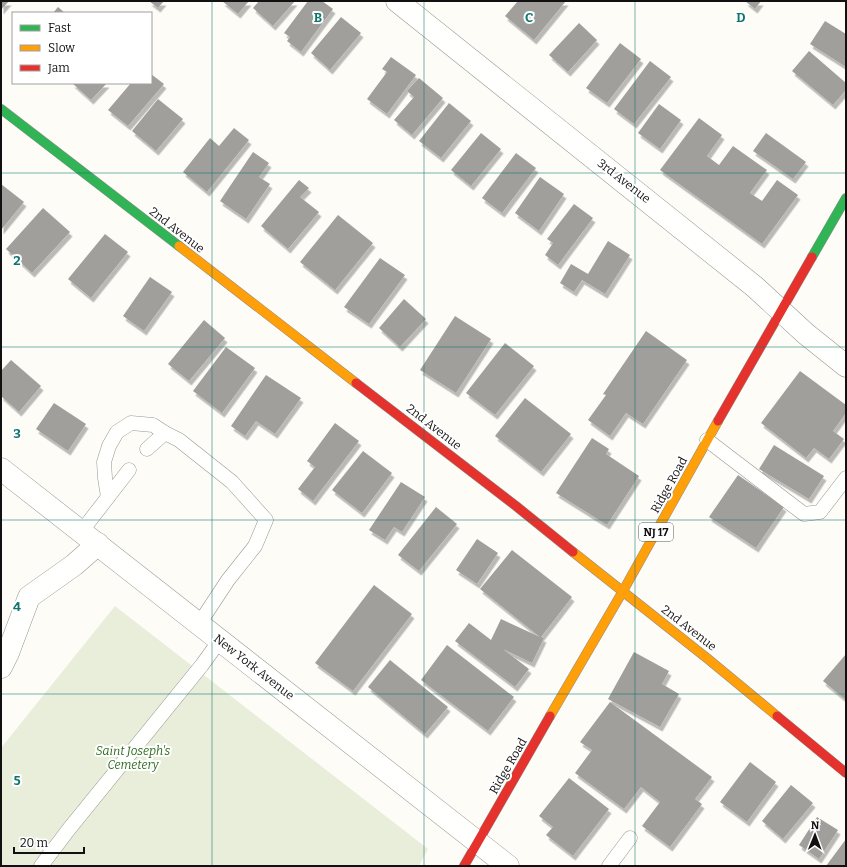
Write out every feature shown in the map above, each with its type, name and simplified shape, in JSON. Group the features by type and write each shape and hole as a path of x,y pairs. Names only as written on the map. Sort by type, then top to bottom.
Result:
{"street":[{"name":"3rd Avenue","path":"397,1 681,226 755,287 806,334 846,366"},
{"name":"2nd Avenue","path":"1,109 516,506 708,658 846,773"},
{"name":"Ridge Road","path":"464,866 623,591 707,440 846,198"},
{"name":"New York Avenue","path":"3,473 90,538 508,866"},
{"path":"1,667 8,653 29,597 74,565 90,538"}],"lane":[{"path":"108,497 104,462 109,446 117,432 131,423 153,425 179,440 232,482 266,520 255,546 228,580 199,624"},
{"path":"146,449 165,433"},
{"path":"707,440 804,514 820,512 846,478"},
{"path":"90,538 108,497 129,470"},
{"path":"41,866 69,829 202,665 220,640"},
{"path":"609,866 630,838"}],"green space":[{"name":"Saint Joseph's Cemetery","path":"115,606 428,849 419,866 1,866 1,748"}],"building":[{"path":"1,1 9,1 1,10"},
{"path":"149,1 164,1 158,8"},
{"path":"222,1 249,1 238,14"},
{"path":"259,1 295,1 273,26 253,8"},
{"path":"308,1 322,1 333,9 301,52 287,41 290,37 284,33"},
{"path":"518,1 566,1 534,40 505,16"},
{"path":"745,1 761,1 755,9"},
{"path":"58,7 64,12 54,12"},
{"path":"341,17 361,33 330,70 311,53"},
{"path":"825,21 846,34 846,67 810,44"},
{"path":"579,23 597,40 568,72 549,55"},
{"path":"620,43 641,59 607,103 586,88"},
{"path":"809,51 846,83 846,90 833,105 792,71"},
{"path":"391,57 416,75 387,114 367,99 387,72 382,69"},
{"path":"650,61 671,77 634,124 614,109"},
{"path":"152,75 164,84 128,126 108,110 130,84 152,84"},
{"path":"419,78 443,98 412,135 394,120 414,97 407,91"},
{"path":"73,84 106,84 91,100"},
{"path":"158,99 183,119 156,151 132,131"},
{"path":"449,103 471,121 441,158 419,141"},
{"path":"659,104 681,120 660,149 638,133"},
{"path":"699,118 722,135 707,156 719,165 733,146 767,170 750,193 762,201 777,180 798,195 762,244 660,170"},
{"path":"234,128 249,140 207,192 183,172 210,138 219,146"},
{"path":"481,133 501,149 471,186 451,170"},
{"path":"766,133 806,162 793,179 753,151"},
{"path":"253,152 269,163 259,177 270,184 246,219 220,201"},
{"path":"516,153 536,168 502,213 482,198"},
{"path":"540,177 564,194 539,231 515,213"},
{"path":"299,180 309,188 300,197 319,212 288,249 261,226"},
{"path":"1,184 24,202 1,230"},
{"path":"574,204 593,218 558,265 545,255 553,243 547,239"},
{"path":"43,208 70,232 32,273 6,249"},
{"path":"338,215 373,243 335,290 300,262"},
{"path":"105,234 128,252 91,298 68,279"},
{"path":"608,241 630,255 605,294 582,280 574,292 560,283 571,264 588,274"},
{"path":"380,258 405,275 369,324 344,307"},
{"path":"150,277 172,292 144,331 123,316"},
{"path":"404,299 426,319 400,347 379,328"},
{"path":"455,316 491,339 456,393 420,370"},
{"path":"204,320 225,338 189,381 168,364"},
{"path":"646,331 687,360 643,424 626,413 610,436 588,420 606,395 603,394"},
{"path":"505,343 534,366 495,415 466,393"},
{"path":"226,347 255,368 222,413 193,391"},
{"path":"11,360 41,386 19,412 1,396 1,371"},
{"path":"800,371 846,405 846,413 833,431 844,439 829,459 814,448 806,458 761,423"},
{"path":"266,375 301,398 275,434 256,421 245,436 231,426"},
{"path":"525,398 571,434 541,472 495,436"},
{"path":"54,403 86,424 68,451 36,429"},
{"path":"335,423 359,441 313,501 298,489 315,467 307,461"},
{"path":"592,438 609,449 606,454 639,476 607,525 556,493"},
{"path":"774,445 824,476 809,499 759,469"},
{"path":"363,451 392,473 362,513 332,490"},
{"path":"738,475 784,507 756,548 709,517"},
{"path":"401,482 425,497 402,532 394,527 385,540 369,530"},
{"path":"436,507 457,524 419,571 398,555"},
{"path":"477,539 498,553 477,584 456,570"},
{"path":"512,550 572,597 541,637 544,638 532,663 503,649 529,669 515,687 455,641 469,623 491,640 501,619 540,637 480,589"},
{"path":"374,585 412,614 353,691 315,663"},
{"path":"447,645 514,697 488,731 421,680"},
{"path":"634,652 669,671 662,684 679,694 660,727 608,699"},
{"path":"846,654 846,700 823,681"},
{"path":"390,660 448,707 425,734 368,687"},
{"path":"610,702 712,777 695,799 702,804 670,847 642,826 660,802 641,787 624,809 575,773 592,750 580,742"},
{"path":"750,762 776,782 747,822 720,802"},
{"path":"569,778 609,809 573,856 546,835 553,827 539,816"},
{"path":"791,785 813,803 783,839 762,821"},
{"path":"817,817 838,830 819,859 799,845"},
{"path":"846,839 846,866 826,866"}],"traffic: fast":[{"path":"1,109 179,246"},
{"path":"812,257 846,198"}],"traffic: slow":[{"path":"179,246 356,383"},
{"path":"550,716 623,591 718,421"},
{"path":"573,552 777,716"}],"traffic: jam":[{"path":"718,421 812,257"},
{"path":"356,383 516,506 573,552"},
{"path":"464,866 550,716"},
{"path":"777,716 846,773"}]}
